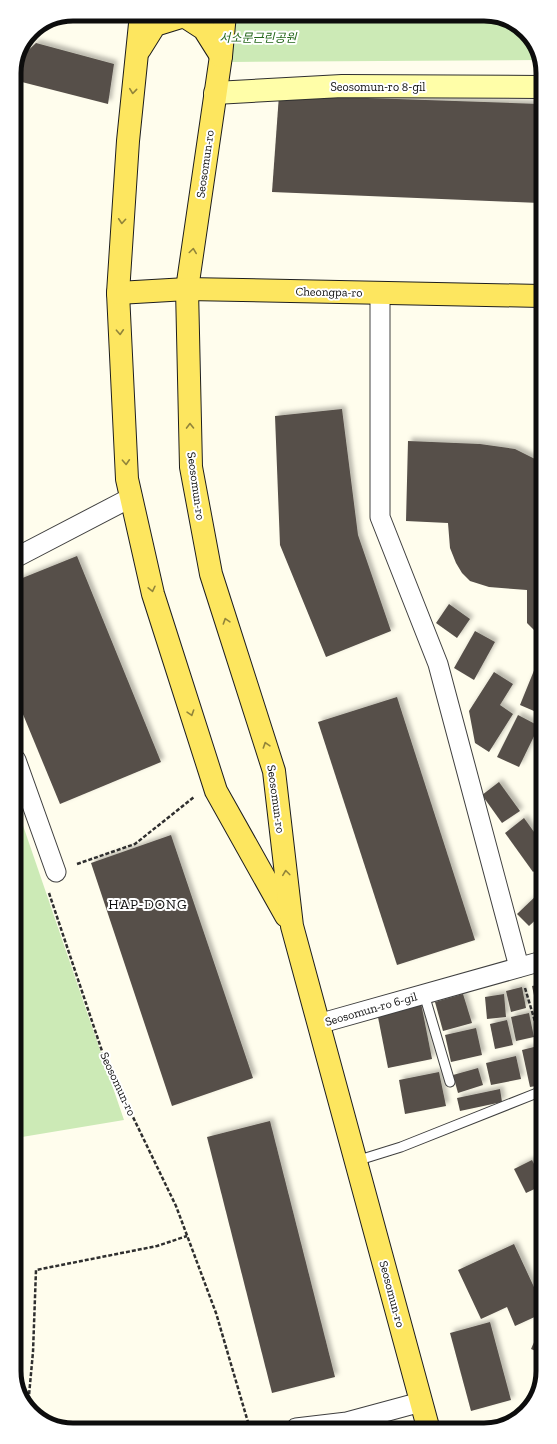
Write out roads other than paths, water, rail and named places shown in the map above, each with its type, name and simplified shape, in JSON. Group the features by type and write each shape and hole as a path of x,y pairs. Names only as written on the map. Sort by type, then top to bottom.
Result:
{"main road":[{"name":"Seosomun-ro","path":"140,21 128,141 118,293 127,478 153,594 216,791 292,926"},
{"path":"137,52 155,25 168,21"},
{"path":"192,21 204,29 221,56"},
{"name":"Seosomun-ro","path":"224,21 216,93 187,289 191,467 211,574 274,771 292,926 427,1423"},
{"name":"Cheongpa-ro","path":"118,293 187,289 536,296"}],"street":[{"name":"Seosomun-ro 8-gil","path":"216,93 342,86 536,87"},
{"path":"380,293 380,518 438,664 519,967"},
{"path":"21,555 132,497"},
{"path":"21,774 56,872"},
{"name":"Seosomun-ro 6-gil","path":"318,1024 536,963"},
{"path":"338,1423 421,1402"}],"lane":[{"name":"Seosomun-ro 6-gil","path":"424,994 450,1082"},
{"path":"356,1161 400,1147 536,1093"}],"district":[{"name":"HAP-DONG","path":"148,904"}],"park label":[{"name":"서소문근린공원","path":"258,38"}]}
